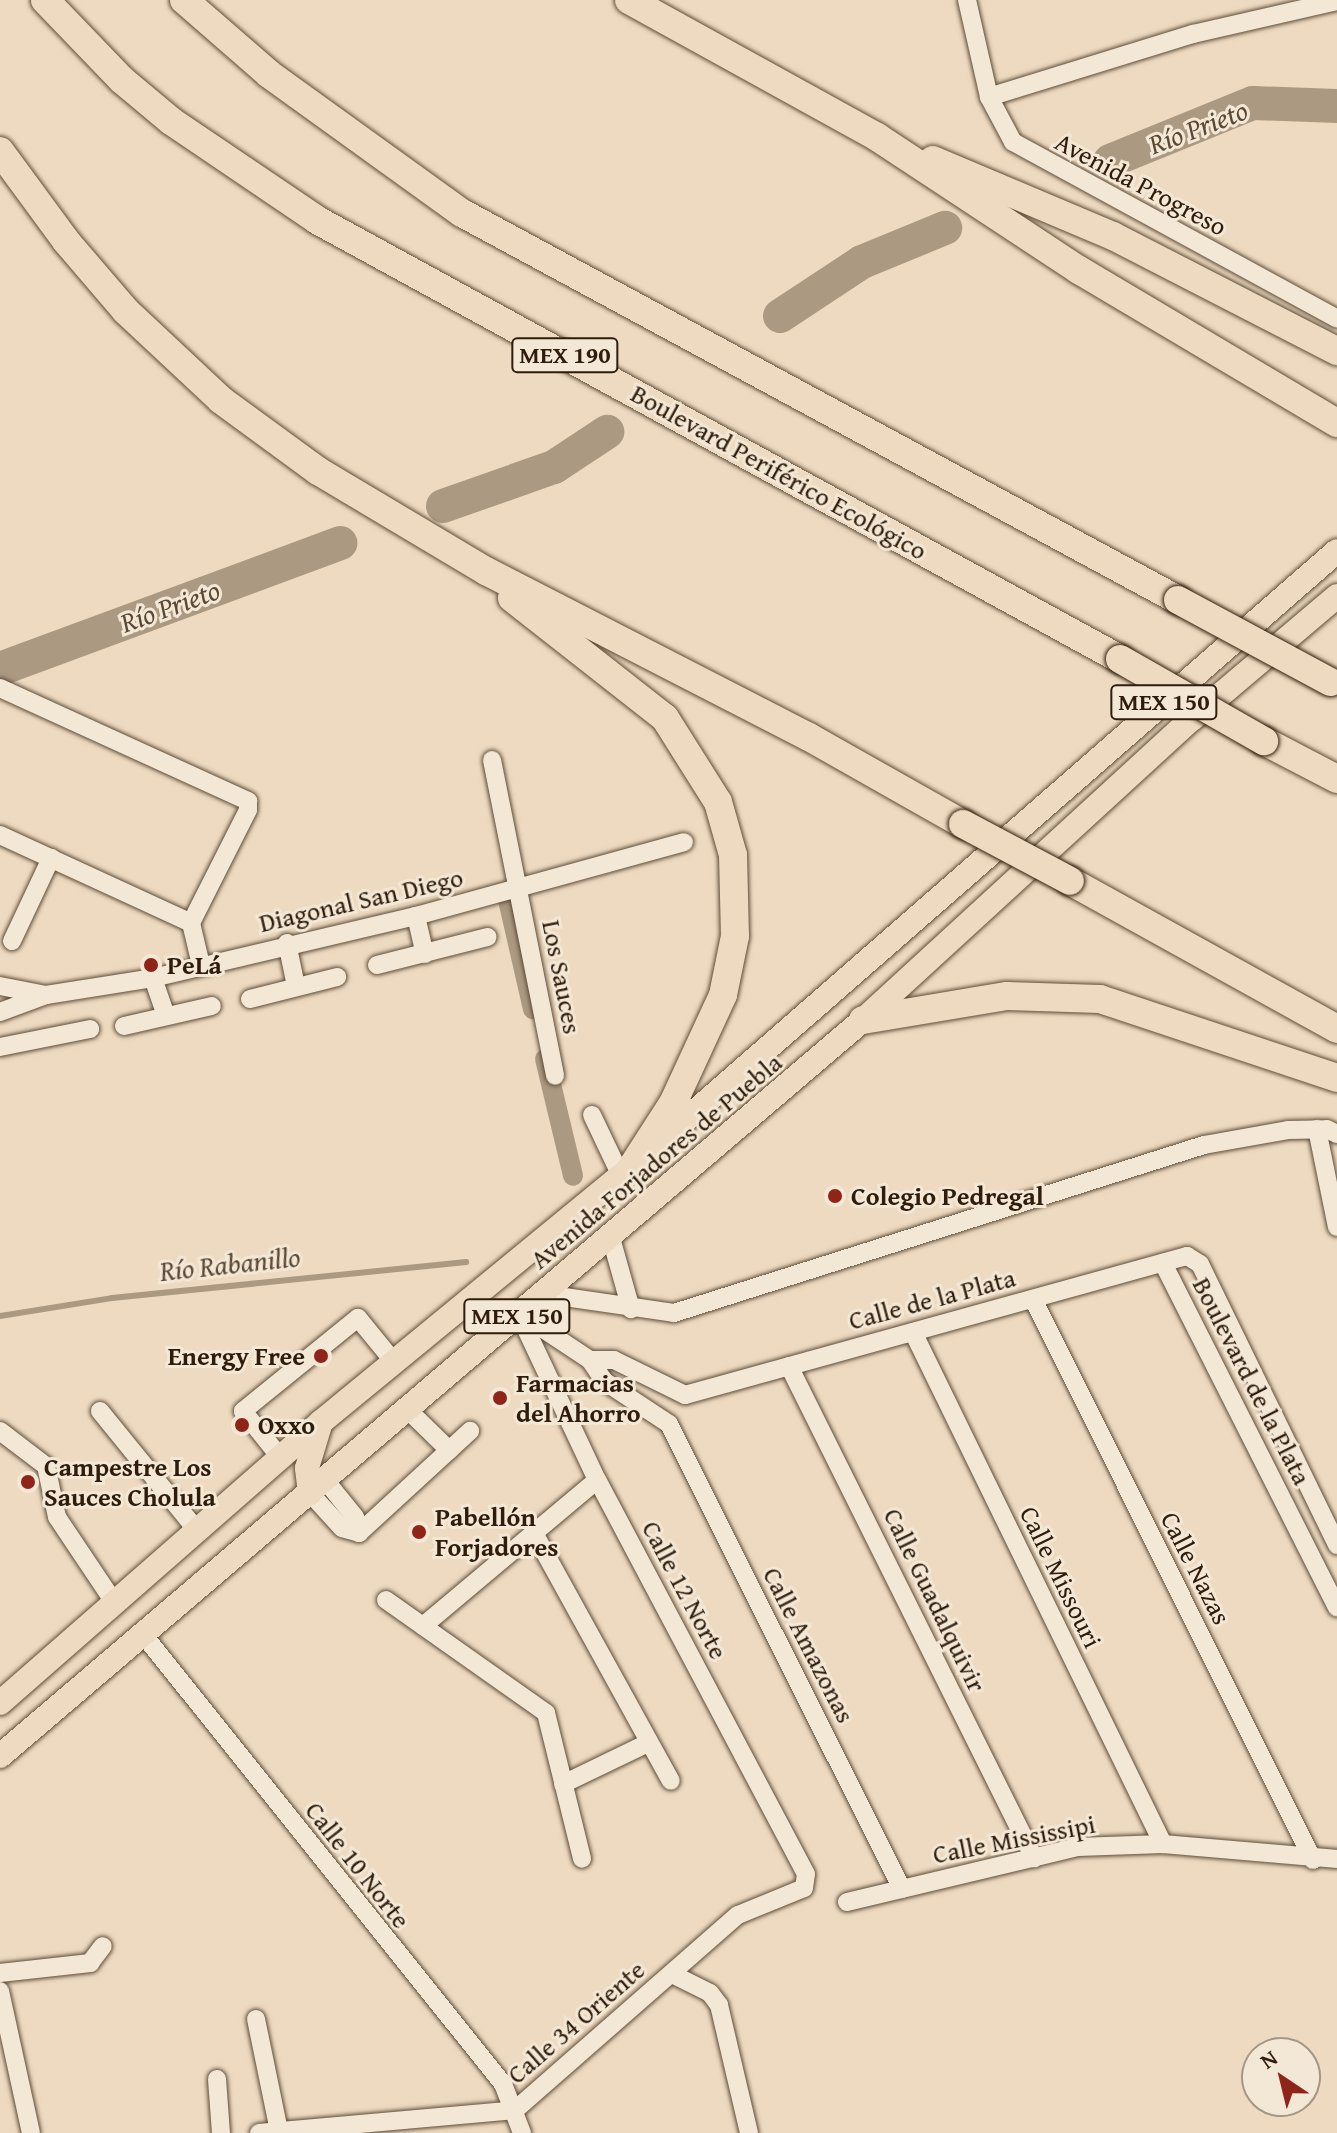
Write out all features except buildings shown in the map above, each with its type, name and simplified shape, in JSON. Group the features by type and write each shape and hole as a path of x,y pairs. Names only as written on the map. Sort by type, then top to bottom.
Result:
{"highway":[{"name":"Boulevard Periférico Ecológico","path":"45,0 122,80 171,121 317,220 1337,779"},
{"name":"MEX 190","path":"184,0 269,74 462,213 1334,684"},
{"path":"629,0 877,137 1079,270 1337,423"},
{"path":"877,137 1113,236 1337,351"},
{"path":"0,151 97,279 221,400 318,471 486,571 809,737 1337,1029"},
{"path":"486,571 520,606 665,718 706,777 728,830 736,913 723,995 679,1092 627,1170"},
{"path":"863,1020 1007,996 1100,999 1337,1078"}],"main road":[{"name":"Avenida Forjadores de Puebla","path":"0,1703 321,1422 627,1170 1337,551"},
{"name":"Avenida Forjadores de Puebla","path":"0,1756 863,1020 1192,719 1337,596"},
{"path":"318,1486 307,1468 321,1422"}],"street":[{"name":"Avenida Progreso","path":"967,0 989,97 1004,132 1024,150 1337,319"},
{"path":"989,97 1193,34 1337,1"},
{"path":"0,688 248,801 248,810 191,923 201,965"},
{"name":"Los Sauces","path":"492,760 555,1076"},
{"path":"0,835 191,923"},
{"name":"Diagonal San Diego","path":"0,1012 25,1006 46,995 153,978 287,943 416,916 684,842"},
{"path":"12,941 51,858"},
{"path":"416,916 425,954"},
{"path":"377,965 488,937"},
{"path":"287,943 296,986"},
{"path":"250,999 337,977"},
{"path":"153,978 166,1015"},
{"name":"Diagonal San Diego","path":"0,986 46,995"},
{"path":"25,1006 35,1040"},
{"path":"124,1026 212,1006"},
{"path":"0,1047 90,1029"},
{"path":"592,1115 627,1170"},
{"path":"544,1294 674,1313 1204,1145 1317,1129 1337,1134"},
{"path":"1317,1129 1337,1227"},
{"path":"611,1238 631,1309"},
{"name":"Calle de la Plata","path":"685,1395 1163,1263 1193,1259"},
{"name":"Boulevard de la Plata","path":"1193,1259 1337,1545"},
{"name":"Boulevard de la Plata","path":"1163,1263 1337,1608"},
{"name":"Calle Nazas","path":"1033,1299 1313,1860"},
{"path":"519,1314 590,1360 604,1381 669,1424 685,1395 614,1360 590,1360"},
{"name":"Calle 12 Norte","path":"519,1314 597,1480 806,1874 804,1888"},
{"path":"280,1457 243,1411 358,1318 394,1362"},
{"name":"Calle Missouri","path":"913,1332 1163,1844"},
{"name":"Calle Guadalquivir","path":"789,1366 1034,1858"},
{"path":"407,1409 449,1450"},
{"path":"100,1411 196,1529"},
{"name":"Calle Amazonas","path":"669,1424 902,1889"},
{"path":"0,1431 46,1466 57,1517 114,1602"},
{"path":"318,1486 342,1528 359,1533 470,1431"},
{"path":"423,1626 597,1480"},
{"path":"534,1533 671,1781"},
{"path":"386,1600 546,1713 582,1859"},
{"name":"Calle 10 Norte","path":"142,1633 503,2084 522,2133"},
{"path":"563,1784 648,1743"},
{"name":"Calle Mississipi","path":"847,1902 1078,1847 1163,1844 1313,1860 1337,1859"},
{"name":"Calle 34 Oriente","path":"259,2133 515,2110 738,1915 804,1888"},
{"path":"0,1973 90,1963 103,1946"},
{"path":"672,1974 710,1993 719,2005 749,2133"},
{"path":"0,1991 31,2133"},
{"path":"256,2019 279,2131"},
{"path":"217,2079 221,2133"}],"waterway":[{"name":"Río Prieto","path":"1110,161 1253,103 1337,106"},
{"name":"Río Prieto","path":"780,316 862,262 945,228"},
{"name":"Río Prieto","path":"443,506 554,467 607,432"},
{"name":"Río Prieto","path":"0,669 340,543"},
{"path":"508,900 533,1009"},
{"path":"545,1059 573,1176"},
{"name":"Río Rabanillo","path":"0,1316 112,1298 466,1262"}],"place":[{"name":"PeLá","path":"151,965"},
{"name":"Colegio Pedregal","path":"835,1196"},
{"name":"Energy Free","path":"321,1356"},
{"name":"Farmacias del Ahorro","path":"500,1398"},
{"name":"Oxxo","path":"242,1425"},
{"name":"Campestre Los Sauces Cholula","path":"28,1482"},
{"name":"Pabellón Forjadores","path":"419,1532"}]}
